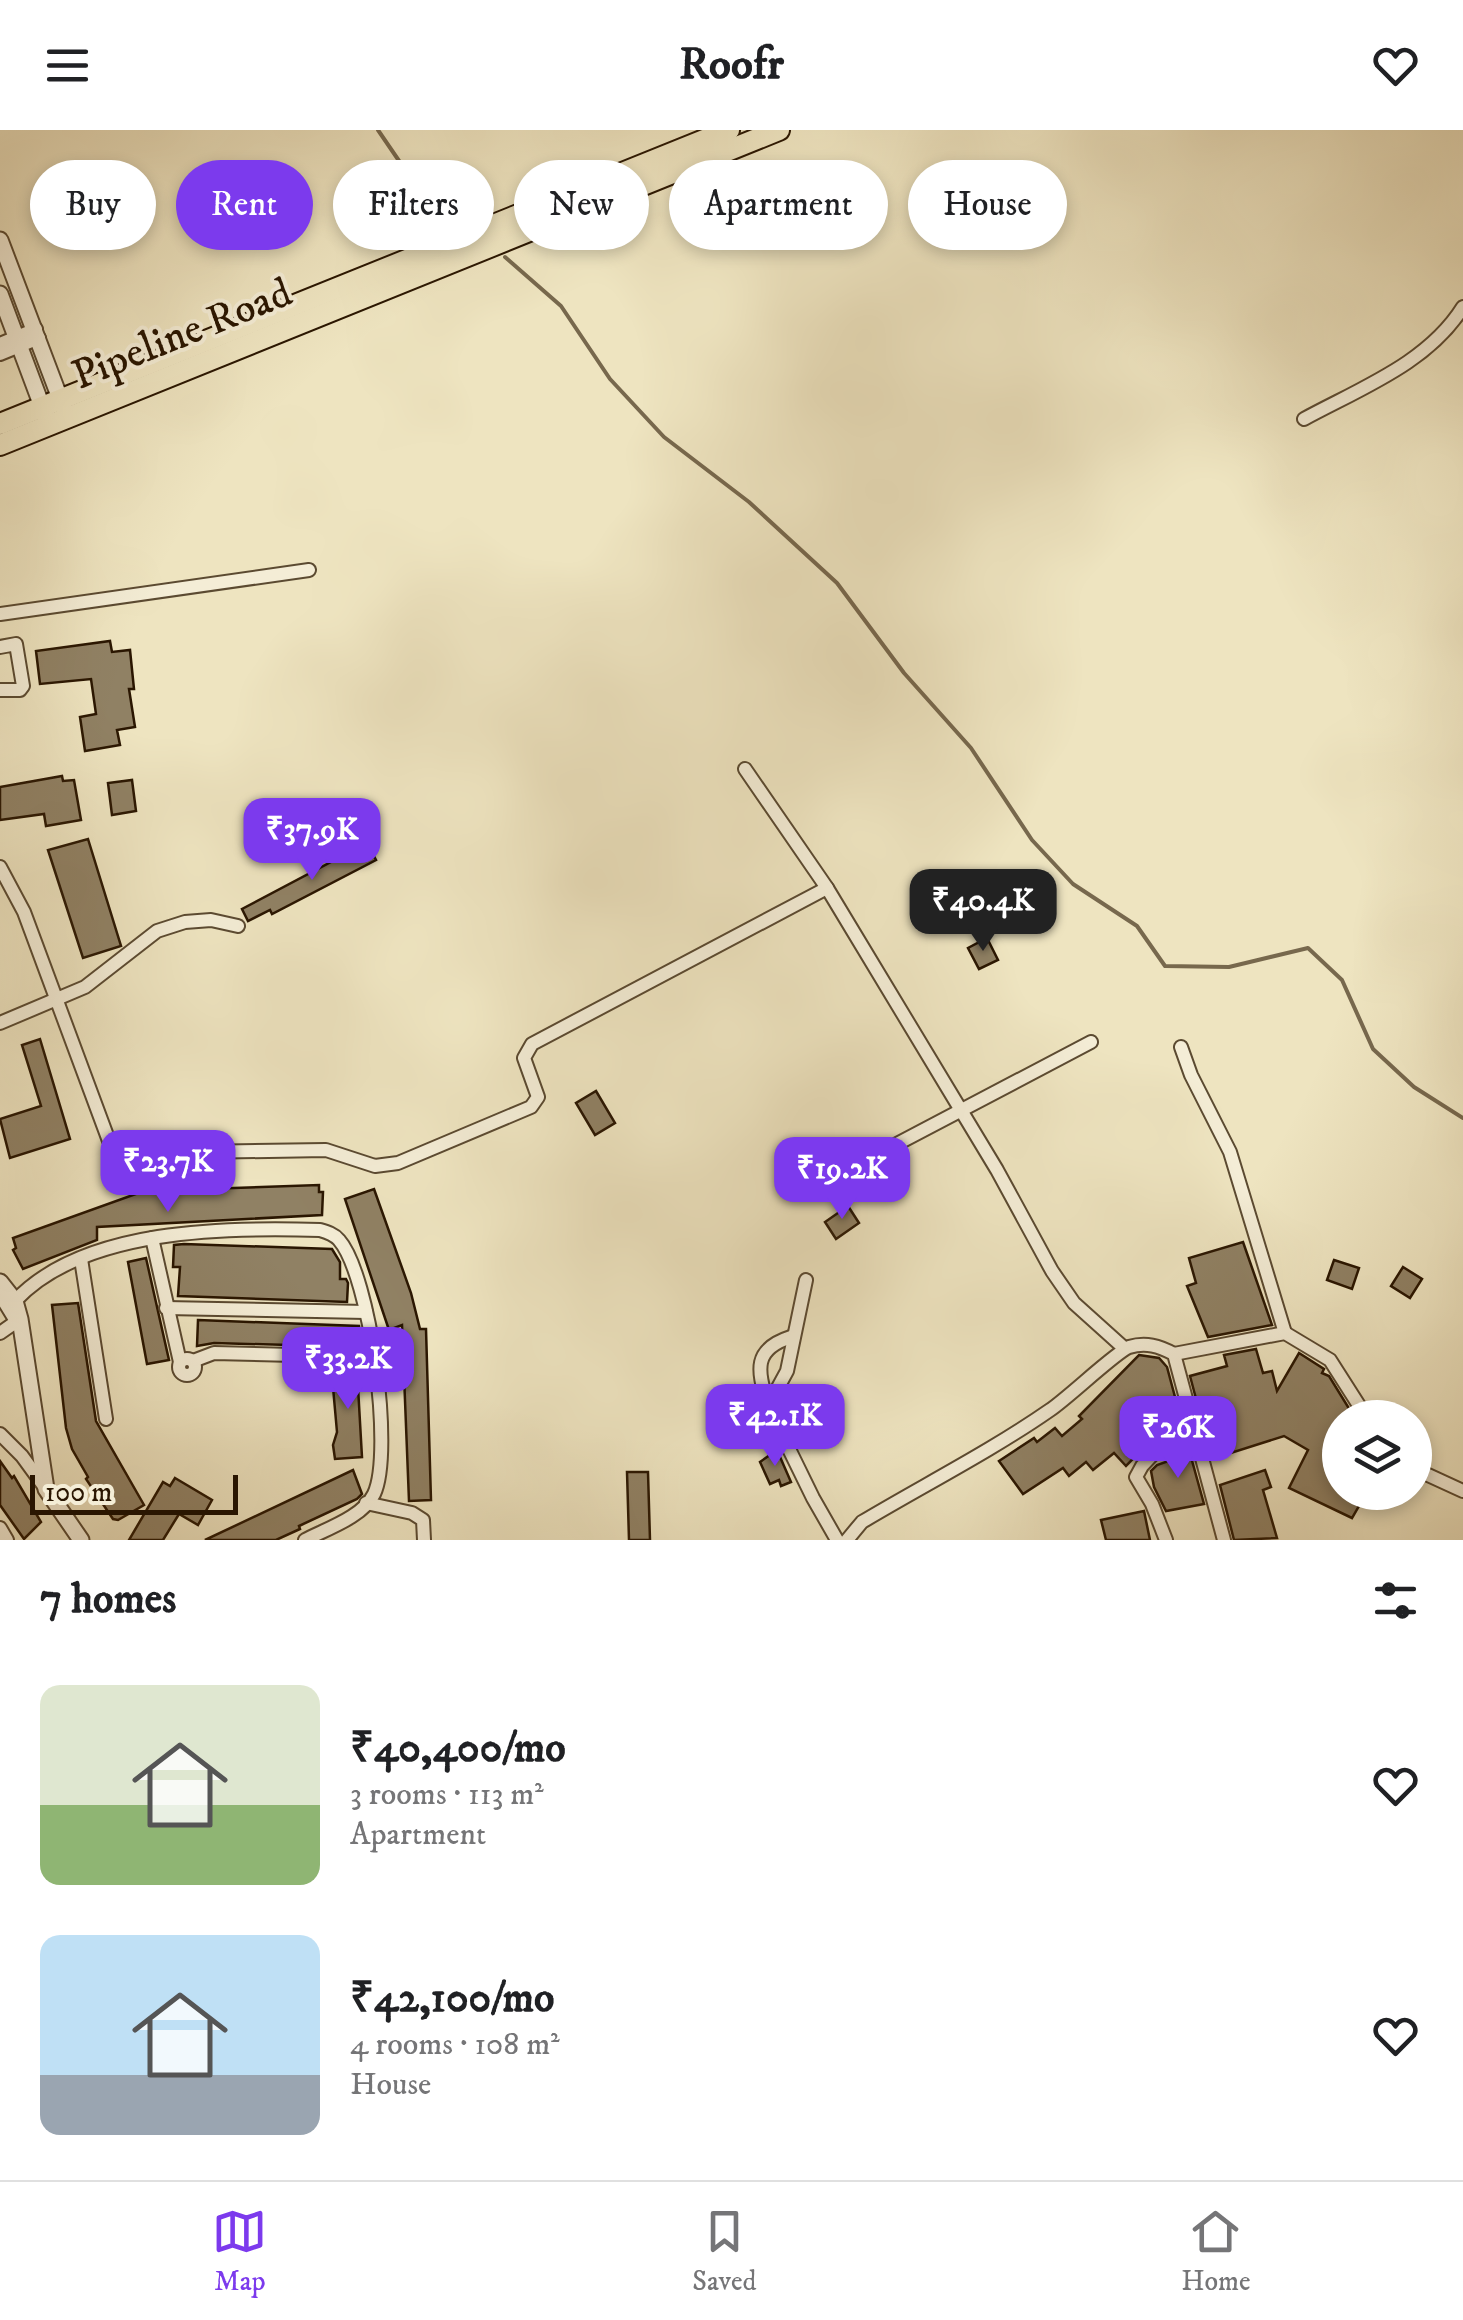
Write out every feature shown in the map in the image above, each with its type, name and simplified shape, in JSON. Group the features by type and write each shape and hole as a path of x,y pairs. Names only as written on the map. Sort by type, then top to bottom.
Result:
{"main road":[{"path":"0,424 55,412 729,130"},
{"name":"Pipeline Road","path":"0,445 55,412 780,130"}],"street":[{"path":"0,240 38,334 55,412"},
{"path":"0,294 18,342 55,412"},
{"path":"1304,419 1407,364 1432,346 1463,307"},
{"path":"0,354 38,334"},
{"path":"0,344 18,342"},
{"path":"0,614 309,570"},
{"path":"0,647 16,644 23,686 20,690 0,690"},
{"path":"745,770 828,888 961,1109 1052,1271 1074,1303 1124,1348"},
{"path":"0,867 20,902 109,1141 134,1153 326,1150 357,1162 387,1166 531,1107 538,1097 524,1058 532,1044 828,888"},
{"path":"0,1023 56,1002 104,975 139,941 157,931 185,922 211,920 238,926"},
{"path":"817,1186 1091,1042"},
{"path":"1181,1048 1190,1076 1230,1152 1285,1333"},
{"path":"7,1298 82,1258 152,1238 240,1228 320,1230 332,1234 352,1260 366,1312 375,1357 380,1470 374,1494 366,1504 332,1534 305,1540"},
{"path":"152,1238 166,1308 186,1362 214,1353 375,1357"},
{"path":"82,1258 106,1419"},
{"path":"768,1406 786,1371 806,1280"},
{"path":"0,1282 18,1320 46,1489"},
{"path":"166,1308 366,1312"},
{"path":"0,1332 18,1320"},
{"path":"847,1540 862,1522 1047,1412 1081,1388 1124,1348 1143,1344 1159,1346 1174,1354 1285,1333 1330,1360 1356,1400"},
{"path":"791,1338 770,1348 760,1364 768,1406 837,1540"},
{"path":"1174,1354 1224,1540"},
{"path":"1166,1540 1152,1504 1136,1478 1142,1466 1190,1415"},
{"path":"0,1434 22,1456 81,1540"},
{"path":"1432,1477 1463,1491"},
{"path":"366,1504 412,1512 423,1520 424,1540"},
{"path":"0,1528 7,1540"}],"building":[{"path":"110,641 112,652 130,650 134,689 129,689 135,727 117,730 120,745 85,751 80,717 96,714 91,679 40,684 36,651"},
{"path":"62,776 63,781 74,780 81,820 46,826 44,814 0,820 0,787"},
{"path":"132,780 136,811 112,815 108,783"},
{"path":"88,839 121,946 83,958 48,850"},
{"path":"367,843 376,860 272,914 270,910 248,921 242,909"},
{"path":"987,938 998,960 979,969 968,948"},
{"path":"40,1039 70,1139 10,1158 0,1119 41,1106 22,1045"},
{"path":"596,1091 615,1123 595,1135 576,1103"},
{"path":"319,1185 319,1192 323,1192 322,1215 97,1227 97,1240 23,1269 13,1250 13,1238 144,1191"},
{"path":"374,1189 420,1329 426,1329 431,1500 409,1501 402,1325 389,1330 345,1199"},
{"path":"848,1206 859,1223 836,1239 825,1222"},
{"path":"1243,1242 1272,1325 1208,1337 1187,1286 1196,1283 1189,1258"},
{"path":"174,1245 332,1249 340,1262 340,1279 348,1283 347,1302 178,1296 180,1267 173,1267"},
{"path":"146,1258 169,1360 147,1364 128,1262"},
{"path":"1334,1260 1359,1268 1352,1289 1327,1280"},
{"path":"1403,1267 1422,1279 1410,1298 1391,1286"},
{"path":"78,1303 96,1421 144,1505 118,1520 113,1519 86,1479 66,1428 52,1305"},
{"path":"198,1320 359,1326 361,1347 214,1343 197,1346"},
{"path":"1256,1349 1263,1373 1272,1371 1277,1391 1299,1353 1329,1376 1344,1400 1322,1400 1322,1504 1289,1488 1308,1450 1284,1436 1212,1459 1190,1376 1227,1366 1224,1355"},
{"path":"1139,1355 1159,1358 1167,1367 1179,1412 1126,1466 1114,1453 1093,1470 1086,1462 1069,1476 1063,1468 1023,1494 999,1461 1055,1428 1062,1436"},
{"path":"339,1366 366,1367 367,1379 361,1379 358,1387 362,1457 335,1459 332,1376 339,1372"},
{"path":"1186,1439 1204,1504 1166,1511 1151,1471 1180,1457 1177,1443"},
{"path":"777,1450 791,1482 781,1486 779,1480 770,1484 760,1462"},
{"path":"0,1461 14,1476 41,1522 24,1539 0,1505"},
{"path":"353,1470 362,1494 299,1526 300,1529 276,1540 205,1540"},
{"path":"1265,1470 1271,1487 1263,1490 1277,1538 1234,1540 1220,1485"},
{"path":"627,1472 648,1472 650,1540 629,1540"},
{"path":"175,1478 212,1500 198,1525 179,1514 163,1540 129,1540 163,1482 170,1486"},
{"path":"1335,1510 1357,1510 1352,1518"},
{"path":"1144,1511 1150,1540 1106,1540 1101,1520"}],"waterway":[{"path":"378,130 398,160"},
{"path":"505,257 561,306 610,379 664,437 749,502 837,583 904,673 971,748 1032,840 1073,884 1137,926 1165,966 1229,967 1308,948 1342,980 1373,1049 1414,1087 1463,1118"}]}
